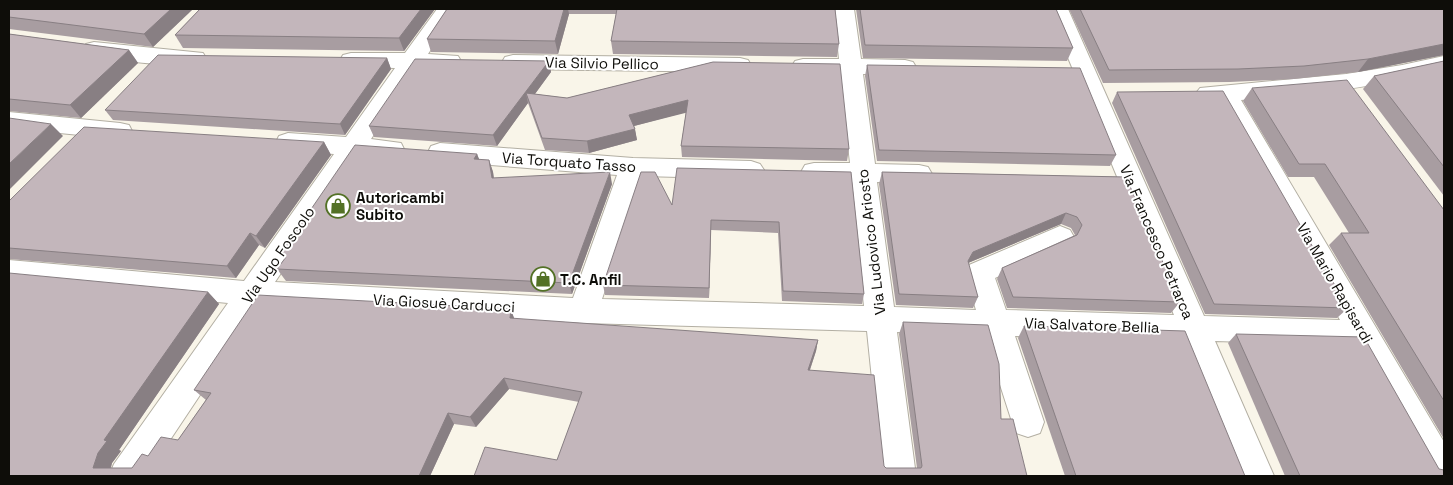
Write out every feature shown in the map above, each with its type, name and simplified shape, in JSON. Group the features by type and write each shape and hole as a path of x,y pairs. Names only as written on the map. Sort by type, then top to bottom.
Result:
{"street":[{"name":"Via Ugo Foscolo","path":"126,476 447,9"},
{"name":"Via Ludovico Ariosto","path":"844,9 899,476"},
{"name":"Via Francesco Petrarca","path":"1058,9 1256,476"},
{"path":"139,77 180,36"},
{"path":"71,46 159,57 217,58"},
{"name":"Via Silvio Pellico","path":"332,60 929,68"},
{"path":"1186,93 1225,93 1286,89 1409,73 1444,63"},
{"path":"1343,82 1361,106"},
{"name":"Via Mario Rapisardi","path":"1225,93 1444,472"},
{"path":"68,149 107,110"},
{"path":"9,120 87,129 146,133"},
{"name":"Via Torquato Tasso","path":"265,140 633,167 942,175"},
{"path":"583,311 633,167"},
{"path":"1101,178 1130,178"},
{"path":"1028,422 979,273 1060,237"},
{"name":"Via Giosuè Carducci","path":"9,271 251,293 583,311 880,319"},
{"name":"Via Salvatore Bellia","path":"880,319 1364,333"}],"building":[{"path":"9,9 171,9 144,34 9,17"},
{"path":"200,9 421,9 399,38 175,35"},
{"path":"447,9 564,9 555,41 427,39"},
{"path":"617,9 835,9 839,44 611,41"},
{"path":"860,9 1056,9 1073,48 865,45"},
{"path":"1080,9 1444,9 1444,44 1368,59 1304,66 1238,69 1109,70"},
{"path":"9,34 129,50 70,105 9,99"},
{"path":"158,55 387,58 340,124 105,110"},
{"path":"415,59 549,61 493,135 369,126"},
{"path":"1444,61 1444,167 1374,76"},
{"path":"713,62 840,64 849,149 681,146 688,100 629,115 635,129 587,141 542,138 526,93 567,98"},
{"path":"867,65 1080,68 1116,155 879,150"},
{"path":"1347,80 1444,210 1444,401 1341,233 1369,233 1325,164 1299,164 1252,88"},
{"path":"1223,91 1348,308 1214,304 1117,92"},
{"path":"9,118 51,124 9,164"},
{"path":"84,127 324,142 256,236 250,233 227,266 9,248 9,201"},
{"path":"355,145 477,154 474,159 489,160 492,178 610,172 569,283 277,269 286,257 281,253"},
{"path":"677,168 851,172 864,294 783,291 779,222 711,220 709,288 603,285 641,172 655,172 672,205"},
{"path":"882,172 1126,177 1180,302 1013,297 1002,268 1077,235 1082,225 1077,217 1066,213 973,252 968,261 978,297 899,294"},
{"path":"9,273 208,292 104,440 107,441 98,453 93,468 132,468 142,454 148,456 161,437 178,440 211,393 194,390 258,295 511,309 510,318 818,340 808,370 874,375 884,466 886,468 921,468 922,466 903,322 988,325 999,364 1001,419 1013,419 1027,476 474,476 485,447 557,460 582,392 504,378 470,417 448,413 419,476 9,476"},
{"path":"1024,326 1185,331 1245,476 1076,476"},
{"path":"1236,334 1364,337 1439,469 1444,470 1444,476 1300,476"}],"place":[{"name":"Autoricambi Subito","path":"338,206"},
{"name":"T.C. Anfil","path":"543,279"}]}
